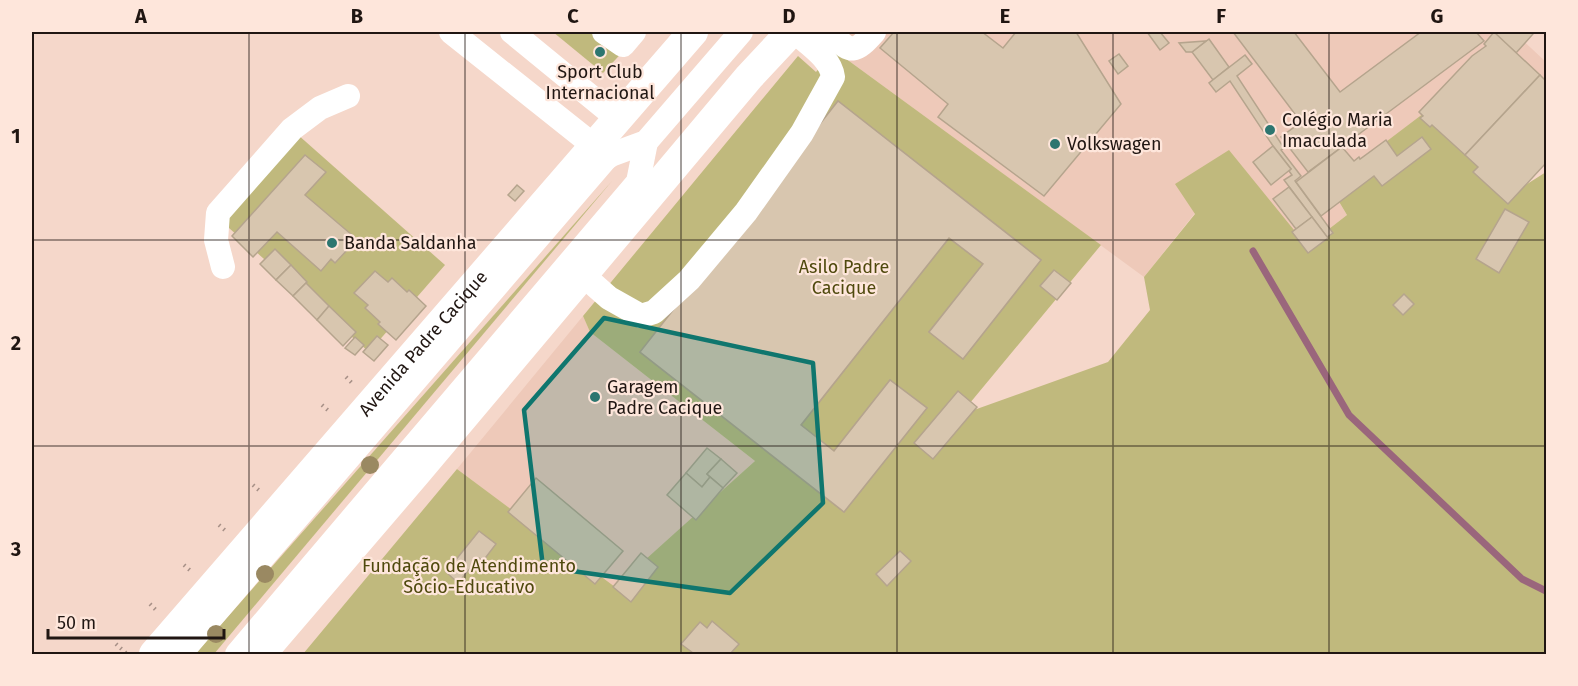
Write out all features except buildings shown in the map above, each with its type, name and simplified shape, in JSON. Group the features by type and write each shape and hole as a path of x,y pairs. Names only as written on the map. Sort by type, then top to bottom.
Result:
{"main road":[{"name":"Avenida Padre Cacique","path":"154,654 601,151 617,118 693,32"},
{"path":"261,654 583,275 645,187 793,32"}],"street":[{"path":"451,32 645,187"},
{"path":"512,32 617,118"},
{"path":"604,32 623,45 634,32"},
{"path":"180,654 601,151 645,142 741,32"},
{"path":"583,275 609,298 641,316 654,312 689,280 746,212 802,133 833,77 827,62 793,32"},
{"path":"827,32 846,47 854,49 861,46 874,32"},
{"path":"223,267 216,240 218,213 292,129 320,108 348,96"},
{"path":"237,654 645,187 645,142"}],"path":[{"path":"116,644 127,654"}],"highlighted area":[{"path":"604,318 813,363 823,503 730,593 543,567 524,410"}],"shaded area":[{"path":"818,32 1514,32 1546,62 1546,162 1521,188 1329,186 1347,215 1307,246 1195,213 1144,277 834,50"},
{"name":"Garagem Padre Cacique","path":"583,316 590,332 755,461 615,588 457,469"}],"green space":[{"name":"Sport Club Internacional","path":"553,32 641,32 603,73"},
{"path":"834,50 1101,245 960,415 1108,362 1150,310 1144,277 1195,214 1175,184 1229,150 1307,246 1347,215 1329,185 1428,110 1521,188 1546,172 1546,654 303,654 457,469 615,587 755,461 590,332 583,316 798,56 816,72"},
{"name":"Banda Saldanha","path":"297,134 445,265 369,352 220,220"},
{"path":"612,181 214,654 195,654"}],"waterway":[{"path":"1253,251 1349,415 1522,579 1546,591"}],"place":[{"name":"Sport Club Internacional","path":"600,52"},
{"name":"Colégio Maria Imaculada","path":"1270,130"},
{"name":"Volkswagen","path":"1055,144"},
{"name":"Banda Saldanha","path":"332,243"},
{"name":"Garagem Padre Cacique","path":"595,397"}],"park label":[{"name":"Asilo Padre Cacique","path":"844,277"},
{"name":"Fundação de Atendimento Sócio-Educativo","path":"469,576"}]}
